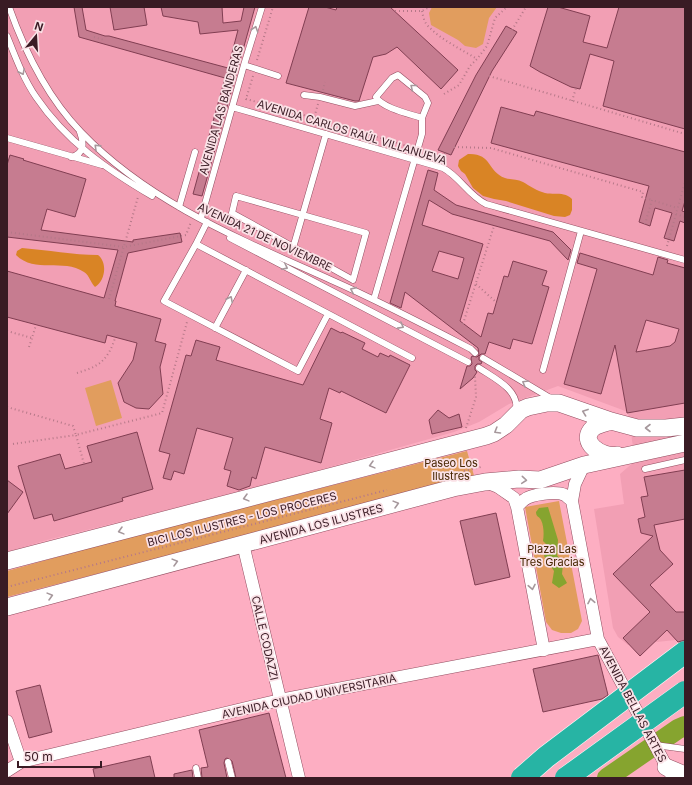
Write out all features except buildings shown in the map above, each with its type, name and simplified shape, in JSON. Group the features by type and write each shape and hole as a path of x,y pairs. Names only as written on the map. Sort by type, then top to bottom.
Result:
{"highway":[{"path":"522,778 546,757 685,652"},
{"path":"541,778 685,669"},
{"path":"566,778 685,692"},
{"path":"588,778 685,708"}],"main road":[{"path":"7,561 494,433 528,407 547,403 559,402 612,421 637,428 666,428 685,426"},
{"path":"612,421 600,424 592,430 589,438 591,444 599,452 610,456 636,454 685,443"},
{"name":"AVENIDA LOS ILUSTRES","path":"9,606 453,488 483,474 518,479 540,480 584,465 636,454"},
{"path":"669,773 685,775"}],"street":[{"name":"AVENIDA BELLAS ARTES","path":"584,465 575,484 572,501 598,639 669,773"},
{"path":"483,474 514,498 517,507 544,650"},
{"path":"517,507 524,499 535,495 558,493 565,495 572,501"},
{"name":"CALLE CODAZZI","path":"243,544 298,778"},
{"name":"AVENIDA CIUDAD UNIVERSITARIA","path":"7,771 21,762 280,700 598,639"},
{"path":"7,721 21,762"},
{"name":"AVENIDA CIUDAD UNIVERSITARIA","path":"7,760 21,762"}],"lane":[{"name":"AVENIDA 21 DE NOVIEMBRE","path":"9,7 25,47 39,75 58,104 80,131 126,173 153,192 201,218 206,224 468,362"},
{"name":"AVENIDA LAS BANDERAS","path":"201,218 262,7"},
{"name":"AVENIDA 21 DE NOVIEMBRE","path":"7,38 22,72 35,96 53,120 82,149 104,166 137,187 192,218 374,299 475,352"},
{"path":"244,65 278,76"},
{"path":"374,299 422,134 422,118 428,103 425,97 398,74 392,78 376,97 378,101"},
{"path":"304,95 320,97 355,106 378,101 387,106 422,118"},
{"name":"AVENIDA CARLOS RAÚL VILLANUEVA","path":"232,107 414,159 449,171 475,198 486,204 685,260"},
{"path":"71,157 78,154 82,149 83,142 80,131"},
{"path":"293,248 326,134"},
{"path":"7,138 104,166"},
{"path":"179,206 195,152"},
{"path":"236,196 366,233 353,280 293,248 232,213 236,196"},
{"path":"206,224 164,301 298,371 328,314"},
{"path":"543,370 581,231"},
{"path":"196,244 412,358"},
{"path":"215,328 246,270"},
{"path":"483,358 559,402"},
{"path":"479,368 499,382 512,394 516,401 515,416"},
{"path":"645,469 685,460"},
{"path":"655,746 685,749"},
{"path":"228,762 232,778"},
{"path":"196,768 198,778"}],"path":[{"path":"395,12 422,11 429,7"},
{"path":"444,94 459,85 470,66 487,46 495,18 506,7"},
{"path":"512,30 526,7"},
{"path":"422,11 423,18 427,25 477,59"},
{"path":"94,37 104,40"},
{"path":"232,69 236,56"},
{"path":"489,76 685,134"},
{"path":"325,82 314,118 442,156"},
{"path":"572,101 576,88"},
{"path":"454,147 491,148 644,192 642,197 678,208"},
{"path":"669,240 685,182"},
{"path":"109,299 138,194"},
{"path":"645,224 652,200"},
{"path":"676,214 685,217"},
{"path":"7,232 124,247 186,235 192,218"},
{"path":"463,324 494,226"},
{"path":"476,284 497,303"},
{"path":"13,444 76,435 162,413 189,314"},
{"path":"29,348 36,325"},
{"path":"7,331 32,338"},
{"path":"77,373 95,367 112,348 116,338"},
{"path":"460,442 476,397 475,375"},
{"path":"7,407 73,426 84,464"},
{"path":"460,472 483,474"},
{"name":"BICI LOS ILUSTRES - LOS PROCERES","path":"7,587 392,489"}],"shaded area":[{"path":"7,7 685,7 685,639 628,645 618,637 613,628 594,509 624,504 620,474 635,461 628,412 558,386 509,404 479,422 454,432 266,485 47,540 7,552"},
{"path":"468,154 476,154 486,159 499,175 505,178 521,181 536,190 545,193 566,195 572,199 572,210 570,215 565,217 554,216 506,201 483,196 473,188 465,174 458,166 459,160"},
{"path":"22,248 98,255 101,258 104,267 103,276 101,281 95,287 84,272 76,268 32,264 24,261 16,255 17,251"},
{"path":"548,507 558,540 557,555 563,564 562,574 567,583 559,588 552,583 554,571 544,556 547,545 543,541 544,530 542,522 536,514 539,508"}],"green space":[{"path":"432,7 497,7 489,18 483,44 476,48 465,46 458,40 431,25 429,13"},
{"path":"111,380 122,418 96,426 85,388"},
{"name":"Paseo Los Ilustres","path":"467,451 475,479 334,513 7,597 7,571 125,538"},
{"name":"Plaza Las Tres Gracias","path":"559,501 582,621 578,629 571,633 561,633 552,630 546,622 525,507"}],"waterway":[{"path":"607,778 678,729 685,726"}]}
